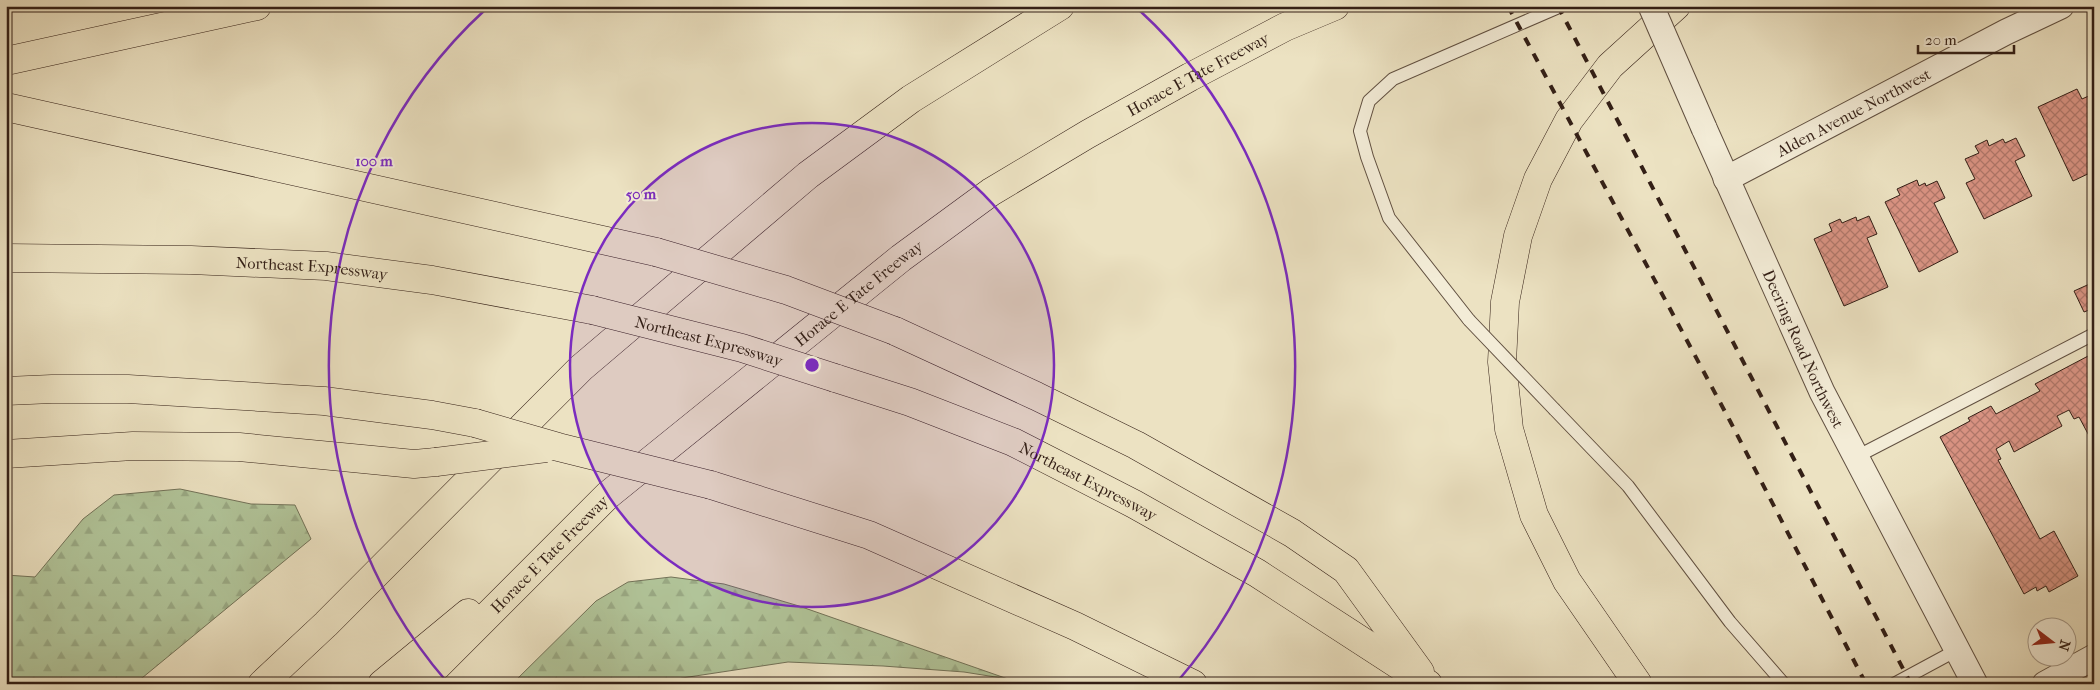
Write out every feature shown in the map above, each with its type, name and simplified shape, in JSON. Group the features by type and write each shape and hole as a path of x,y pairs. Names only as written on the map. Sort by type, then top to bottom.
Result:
{"highway":[{"path":"6,61 257,6"},
{"path":"262,684 326,624 581,368 808,175 912,99 1060,6"},
{"name":"Horace E Tate Freeway","path":"419,684 608,495 901,258 990,192 1190,76 1286,27 1335,6"},
{"path":"1638,684 1567,581 1534,515 1509,429 1502,362 1505,302 1521,226 1538,180 1569,120 1610,66 1676,6"},
{"path":"6,107 656,252 786,290 895,331 1036,396 1136,445 1292,533 1346,570 1428,684"},
{"name":"Northeast Expressway","path":"6,258 191,260 326,266 432,280 592,310 742,348 910,402 1013,442 1257,573 1428,684"},
{"path":"6,391 128,389 324,400 475,423 558,447 711,485 869,535 1075,626 1193,684"},
{"path":"6,454 133,446 239,447 414,464 558,447"},
{"path":"382,684 608,495"},
{"path":"255,684 326,624"}],"street":[{"name":"Deering Road Northwest","path":"1651,6 1822,392 1975,684"},
{"name":"Alden Avenue Northwest","path":"1726,178 2006,32 2061,6"},
{"path":"2045,684 2094,657"}],"lane":[{"path":"1556,9 1393,79 1369,101 1360,131 1367,157 1390,218 1468,320 1628,486 1730,622 1784,684"},
{"path":"1856,457 2094,334"},
{"path":"1894,684 1957,650"}],"green space":[{"path":"180,489 251,504 295,505 311,539 142,678 130,684 6,684 6,575 35,577 83,519 114,495"},
{"path":"671,577 724,584 799,606 1008,679 964,672 788,662 682,678 662,684 512,684 596,601 628,582"}],"building":[{"path":"2077,89 2082,99 2093,94 2094,96 2094,117 2091,118 2094,124 2094,171 2073,181 2038,107"},
{"path":"2016,138 2025,156 2015,161 2032,196 1984,219 1966,183 1975,179 1965,159 1979,153 1975,146 1987,140 1989,146 2003,139 2005,143"},
{"path":"1917,180 1919,186 1925,183 1926,186 1937,181 1945,198 1934,203 1958,252 1919,272 1885,202 1900,195 1897,189"},
{"path":"1869,216 1877,234 1867,238 1888,287 1844,306 1814,239 1832,231 1829,224 1840,219 1842,223 1856,217 1857,221"},
{"path":"2094,282 2094,308 2084,312 2074,291"},
{"path":"2090,355 2094,362 2094,445 2079,417 2074,419 2069,410 2057,416 2062,426 2014,452 2009,441 1996,449 2001,459 1998,460 2040,539 2054,531 2078,576 2049,592 2046,586 2037,591 2036,587 2024,594 1940,437 1970,421 1968,418 1991,406 1996,414 2040,391 2035,384"}],"railway":[{"path":"1508,6 1730,421 1866,684"},
{"path":"1558,6 1911,684"}]}
